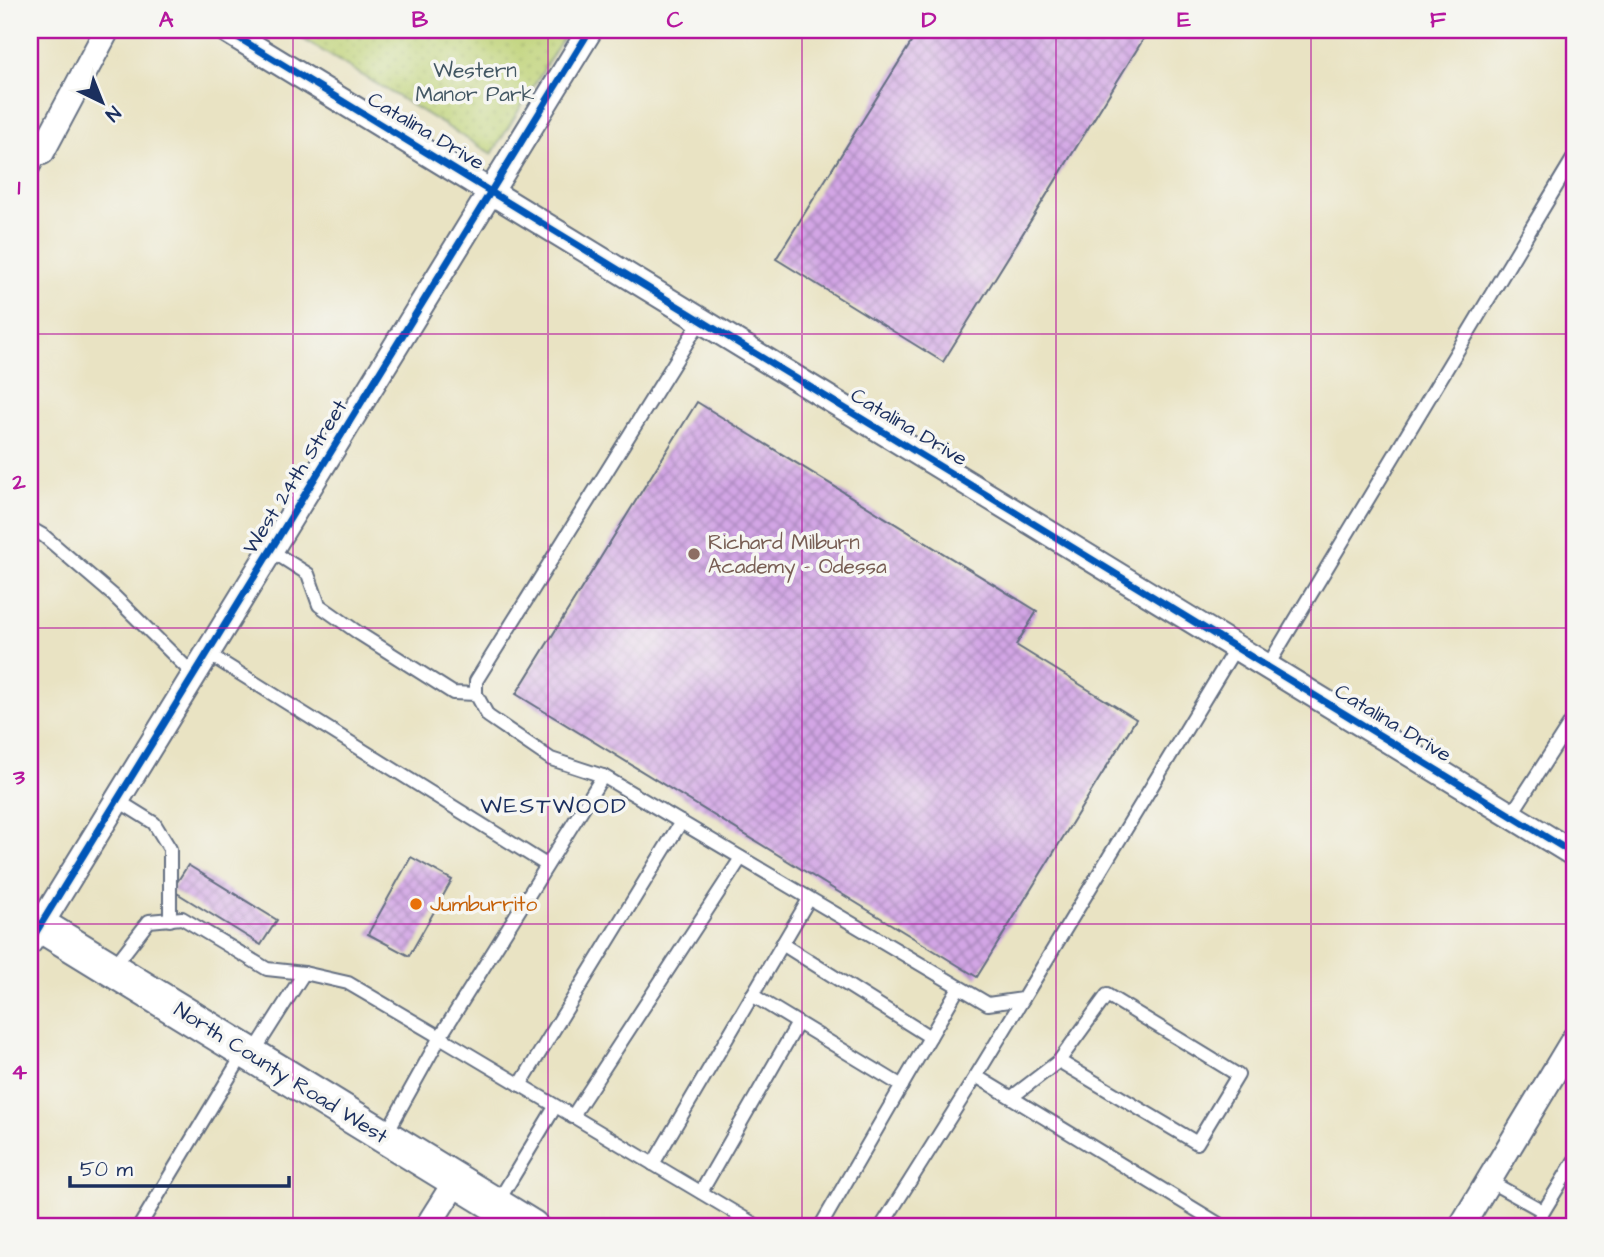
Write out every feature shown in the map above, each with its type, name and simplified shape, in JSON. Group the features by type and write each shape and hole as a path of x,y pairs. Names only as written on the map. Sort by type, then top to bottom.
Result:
{"main road":[{"name":"North County Road West","path":"33,929 112,969 532,1227"}],"street":[{"path":"36,149 107,30"},
{"name":"Catalina Drive","path":"226,30 1574,854"},
{"name":"West 24th Street","path":"33,929 117,800 590,30"},
{"path":"1461,1227 1574,1039"},
{"path":"427,1227 456,1181"}],"lane":[{"path":"30,174 36,149"},
{"path":"1268,667 1574,157"},
{"path":"701,320 476,681 476,694 488,716 551,759 603,776 988,1004 1023,999"},
{"path":"30,528 44,536 114,596 194,675"},
{"path":"270,550 308,574 319,605 360,634 453,693 476,694"},
{"path":"881,1227 976,1076 1236,647"},
{"path":"207,653 545,864"},
{"path":"1511,816 1574,717"},
{"path":"384,1136 440,1037 545,864 603,776"},
{"path":"117,800 154,823 170,849 170,920"},
{"path":"520,1085 681,822"},
{"path":"572,1117 741,858"},
{"path":"653,1164 809,899"},
{"path":"112,969 149,921 182,919 267,969 304,973 348,983 760,1227"},
{"path":"782,944 930,1037"},
{"path":"139,1227 248,1053 304,973"},
{"path":"820,1227 959,987"},
{"path":"752,995 902,1086"},
{"path":"1012,1097 1059,1060 1107,995 1238,1075 1197,1143 1059,1060"},
{"path":"701,1192 798,1023"},
{"path":"976,1076 1224,1227"},
{"path":"496,1205 555,1107"},
{"path":"1534,1227 1574,1161"},
{"path":"1489,1181 1544,1211"}],"green space":[{"name":"Western Manor Park","path":"288,30 568,30 492,154"}],"building":[{"path":"919,30 1149,30 943,362 776,259"},
{"path":"697,402 1037,611 1016,645 1136,719 977,977 516,694"},
{"path":"411,857 452,880 409,956 368,934"},
{"path":"188,865 277,920 261,945 172,890"}],"cycle path":[{"path":"226,30 1574,854"},
{"path":"30,942 590,30"}],"place":[{"name":"Richard Milburn Academy - Odessa","path":"694,554"},
{"name":"Jumburrito","path":"416,904"}],"district":[{"name":"WESTWOOD","path":"554,806"}]}
